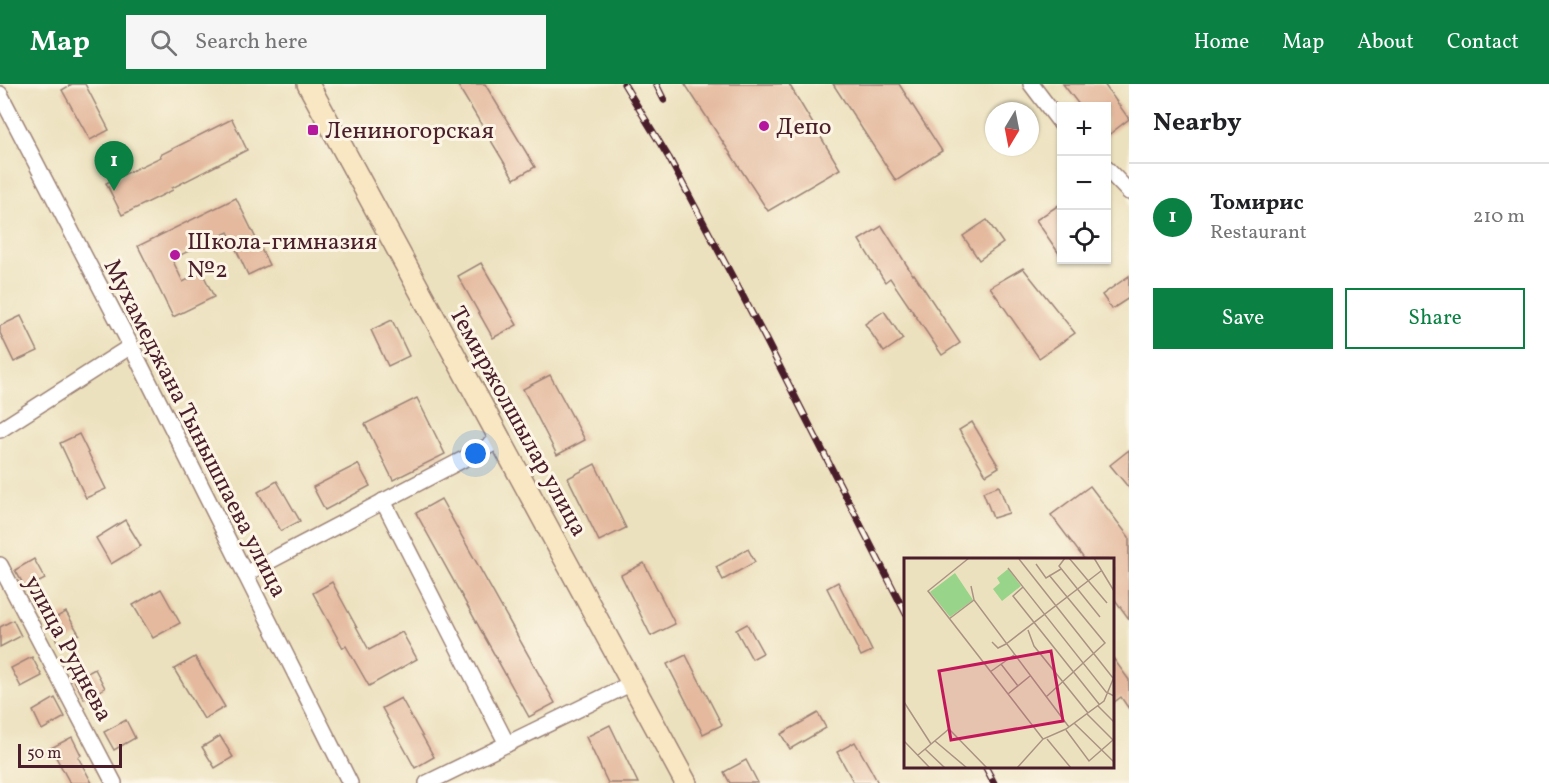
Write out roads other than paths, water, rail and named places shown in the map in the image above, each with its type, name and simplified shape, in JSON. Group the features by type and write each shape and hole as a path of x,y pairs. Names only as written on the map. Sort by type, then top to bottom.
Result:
{"street":[{"name":"Темиржолшылар улица","path":"308,84 686,783"},
{"path":"1031,84 1057,118"},
{"name":"Мухамеджана Тынышпаева улица","path":"0,94 131,346 350,783"},
{"path":"1111,172 1129,192"},
{"path":"0,430 131,346"},
{"path":"245,574 500,440"},
{"path":"383,501 507,744"},
{"name":"улица Руднева","path":"0,566 114,783"},
{"path":"426,783 632,683"}],"railway":[{"path":"624,84 669,158 763,334 904,610"},
{"path":"656,84 664,100"},
{"path":"986,768 994,783"}],"place":[{"name":"Депо","path":"764,126"},
{"name":"Лениногорская","path":"313,130"},
{"name":"Томирис","path":"114,191"},
{"name":"Школа-гимназия №2","path":"175,255"}]}
